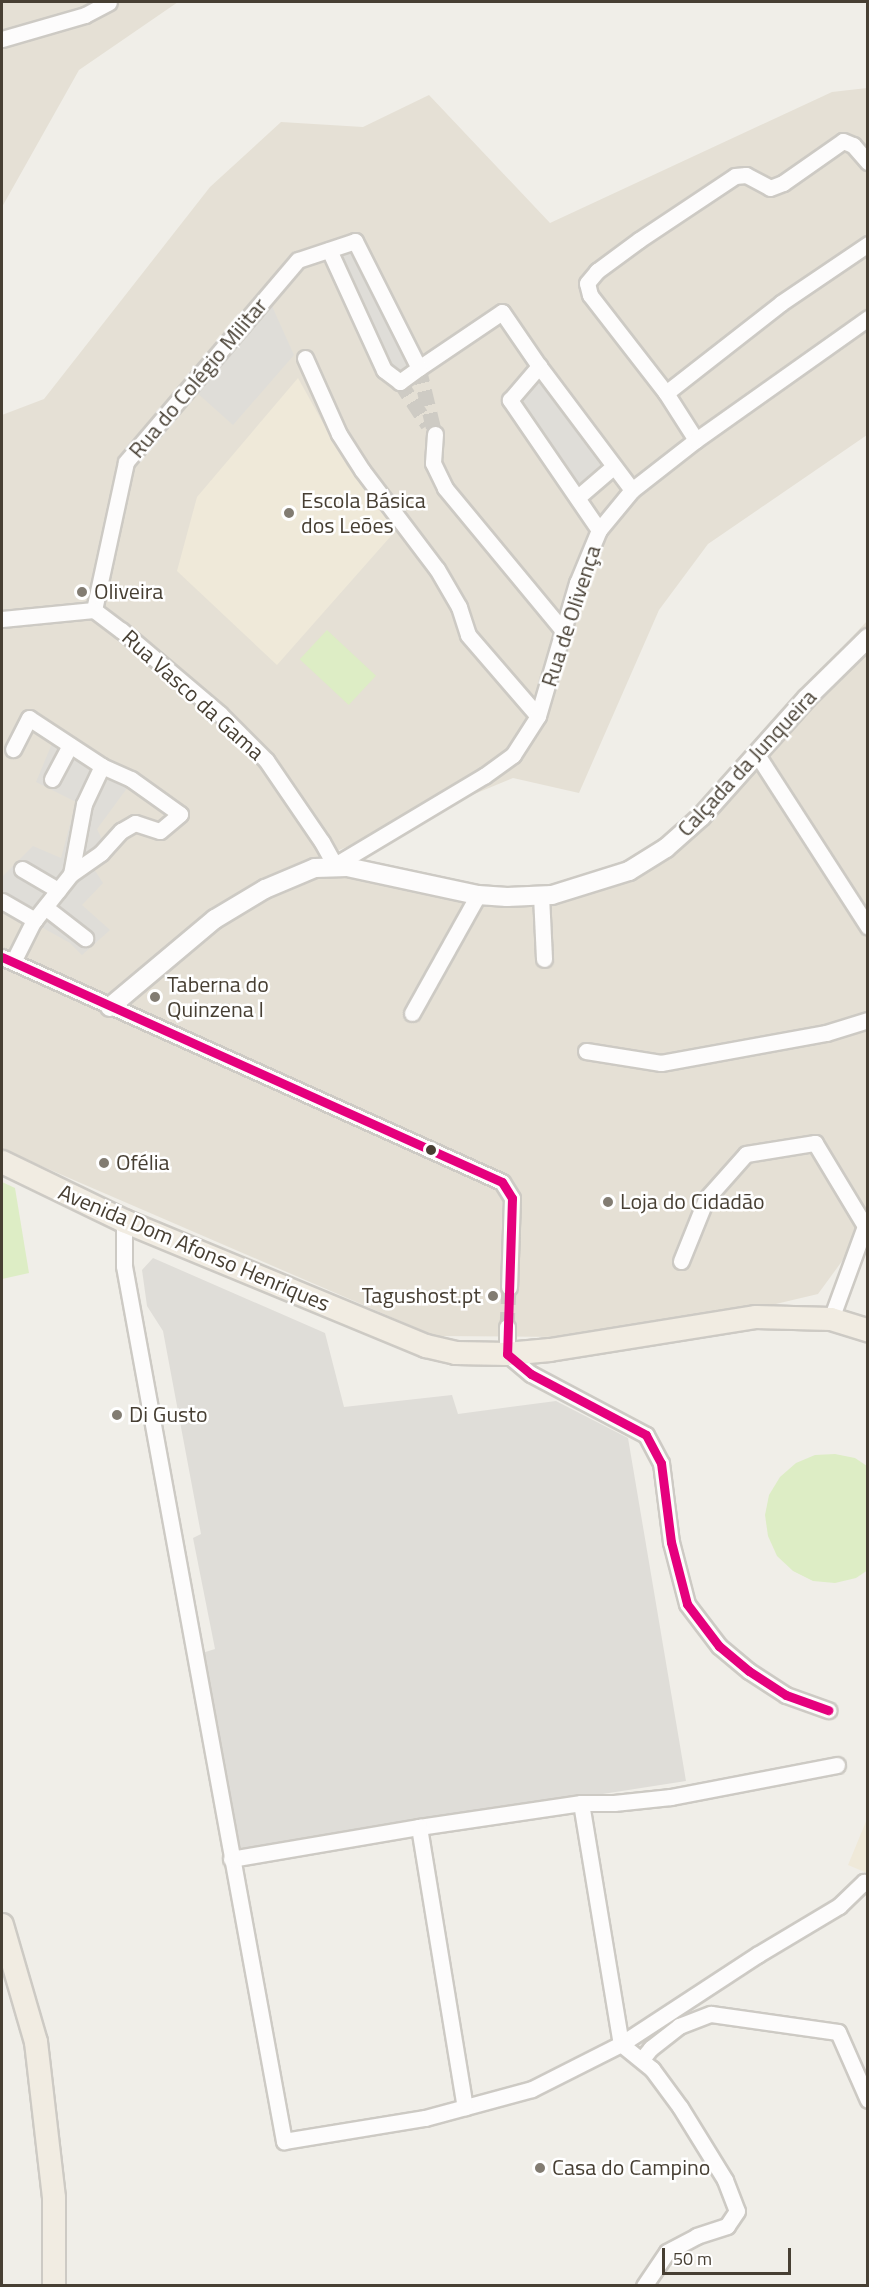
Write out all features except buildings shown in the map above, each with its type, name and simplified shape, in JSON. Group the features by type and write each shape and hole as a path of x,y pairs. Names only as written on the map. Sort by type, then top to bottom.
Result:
{"main road":[{"name":"Avenida Dom Afonso Henriques","path":"2,1162 124,1221 426,1346 456,1353 507,1354 756,1317 831,1319 867,1330"},
{"path":"2,1925 36,2042 54,2198 54,2286"}],"street":[{"path":"2,39 85,15 109,2"},
{"path":"696,440 666,393 590,295 587,283 597,271 735,176 746,175 770,188 783,183 843,141 853,145 867,162"},
{"path":"419,368 355,241 329,250 384,370 400,382 502,312 539,366 632,490"},
{"path":"666,393 781,303 867,244"},
{"name":"Rua do Colégio Militar","path":"94,610 126,462 298,260 329,250"},
{"name":"Rua de Olivença","path":"335,865 513,755 538,716 577,583 599,530 632,490 696,440 867,318"},
{"path":"305,358 339,434 362,470 437,569 459,607 468,635 538,716"},
{"path":"539,366 510,400 599,530"},
{"path":"435,434 433,463 445,488 564,632"},
{"path":"578,497 613,467"},
{"path":"2,619 94,610"},
{"name":"Rua Vasco da Gama","path":"94,610 213,707 266,760 335,865"},
{"name":"Calçada da Junqueira","path":"335,865 478,895 552,895 608,880 652,857 701,817 758,756 807,698 867,638"},
{"path":"13,749 29,718 102,766 130,779 180,814 159,831 135,823 121,831 101,853 71,874 7,959 502,1182 512,1198 509,1287"},
{"path":"52,780 70,745"},
{"path":"758,756 867,927"},
{"path":"71,874 84,804 102,766"},
{"path":"110,1007 191,937 237,905 300,873 335,865"},
{"path":"21,869 58,890"},
{"path":"412,1013 478,895"},
{"path":"541,895 544,959"},
{"path":"2,901 35,920"},
{"path":"45,907 85,938"},
{"path":"586,1051 661,1063 826,1033 867,1020"},
{"path":"681,1261 706,1199 746,1154 815,1143 866,1226 831,1319"},
{"path":"124,1221 124,1266 284,2140 425,2118 532,2089 621,2044 758,1955 839,1906 866,1883"},
{"path":"507,1327 507,1354 531,1374 646,1436 661,1463 672,1542 687,1604 719,1646 749,1671 786,1695 828,1710"},
{"path":"231,1859 419,1827 581,1803 614,1803 671,1797 837,1765"},
{"path":"581,1803 621,2044 652,2069 702,2141 725,2180 737,2211 727,2226 697,2236 667,2252 644,2286"},
{"path":"419,1827 465,2107"},
{"path":"642,2059 651,2048 679,2026 711,2014 838,2032 846,2044 867,2100"}],"shaded area":[{"path":"2,2 178,2 79,70 2,207"},
{"path":"867,88 867,435 708,544 659,610 579,793 513,778 320,858 222,907 100,1001 2,956 2,415 44,399 210,187 281,122 363,127 429,95 550,223 832,92"},
{"path":"355,241 419,368 400,382 384,370 329,250"},
{"path":"272,306 294,355 233,425 196,392"},
{"path":"539,366 613,467 578,497 510,400"},
{"name":"Escola Básica dos Leões","path":"298,378 347,466 398,528 277,665 177,571 197,497"},
{"path":"867,621 867,1227 818,1294 754,1309 562,1337 435,1336 2,1149 2,962 99,1008 226,912 338,865 506,894 613,879 706,817 764,731"},
{"path":"58,729 136,776 97,829 109,854 94,869 103,883 82,905 110,930 82,955 70,943 2,905 2,877 33,846 61,858 76,802 36,782"},
{"path":"153,1258 325,1333 344,1407 452,1395 458,1414 556,1401 628,1438 686,1781 236,1851 202,1653 215,1649 193,1538 201,1534 163,1331 147,1306 142,1270"},
{"path":"867,1819 867,1873 848,1865"}],"green space":[{"path":"327,630 376,676 349,705 300,659"},
{"path":"2,1182 15,1188 29,1273 2,1279"},
{"path":"835,1454 855,1458 867,1466 868,1570 856,1578 835,1583 813,1581 793,1571 777,1556 768,1536 765,1515 769,1495 780,1477 796,1463 815,1455"}],"tunnel":[{"path":"419,368 435,434"},
{"path":"400,382 428,425"},
{"path":"507,1327 509,1287"}],"transit line":[{"path":"2,957 502,1182 512,1198 507,1354 531,1374 646,1435 661,1463 671,1542 687,1604 719,1646 749,1671 786,1695 828,1710"}],"place":[{"name":"Escola Básica dos Leões","path":"289,513"},
{"name":"Oliveira","path":"82,592"},
{"name":"Taberna do Quinzena I","path":"155,997"},
{"name":"Ofélia","path":"104,1163"},
{"name":"Loja do Cidadão","path":"608,1202"},
{"name":"Tagushost.pt","path":"493,1296"},
{"name":"Di Gusto","path":"117,1415"},
{"name":"Casa do Campino","path":"540,2168"}]}
